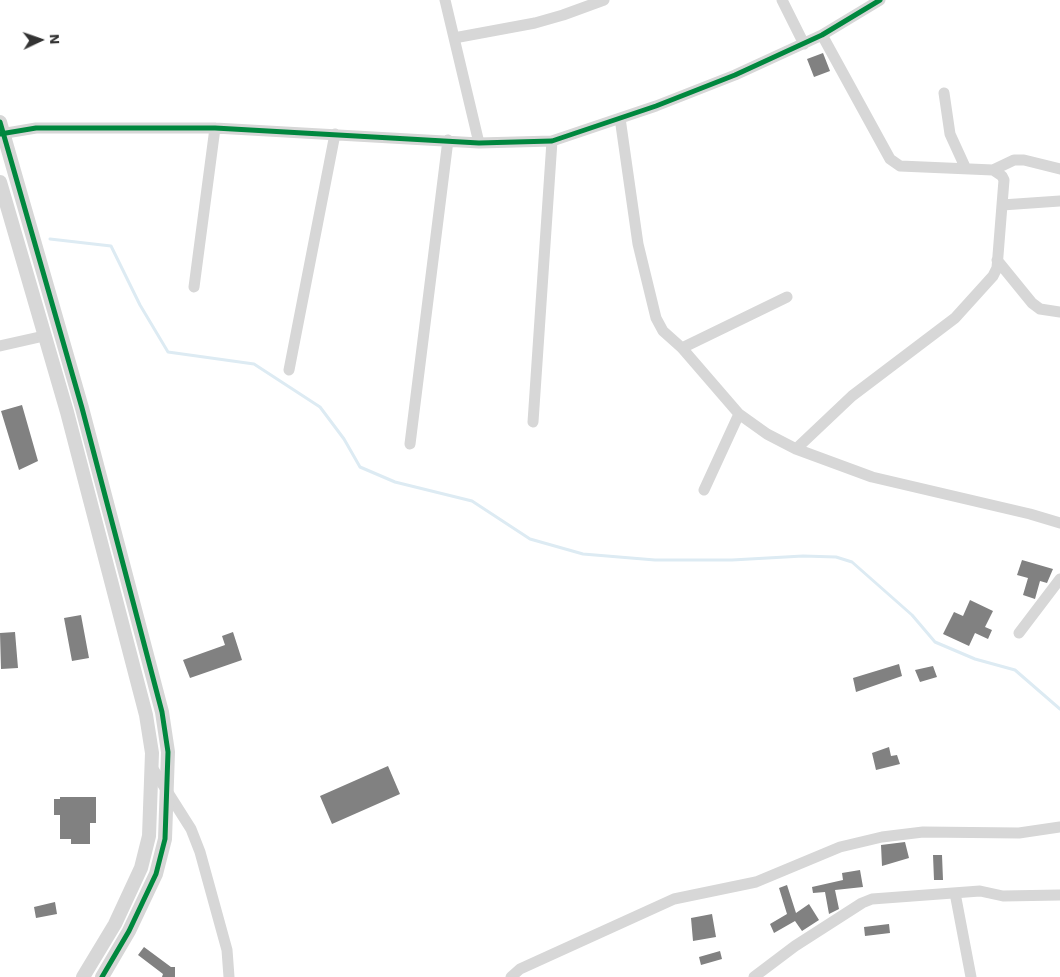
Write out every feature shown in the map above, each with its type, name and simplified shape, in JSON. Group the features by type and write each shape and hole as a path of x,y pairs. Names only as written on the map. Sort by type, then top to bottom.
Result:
{"street":[{"path":"445,0 479,143"},
{"path":"454,38 535,23 604,0"},
{"path":"782,0 804,44"},
{"path":"102,977 129,931 156,874 165,839 168,752 162,712 82,408 1,130 36,128 215,128 479,143 552,141 620,118 726,78 822,35 880,0"},
{"path":"822,35 890,159 900,166 993,170 1014,160 1024,160 1060,169"},
{"path":"944,93 950,134 966,169"},
{"path":"620,118 638,244 656,318 663,331 682,348 739,414 767,434 796,448 872,477 1030,514 1060,523"},
{"path":"194,287 215,128"},
{"path":"289,370 335,134"},
{"path":"410,444 448,140"},
{"path":"533,422 552,141"},
{"path":"796,448 852,396 955,318 992,276 997,260 1004,180 1002,176 993,170"},
{"path":"0,182 67,412 146,715 153,769 149,836 141,868 115,924 83,977"},
{"path":"1002,205 1060,201"},
{"path":"997,260 1032,303 1047,311 1060,312"},
{"path":"682,348 787,297"},
{"path":"0,346 44,336"},
{"path":"704,490 739,414"},
{"path":"1019,632 1060,579"},
{"path":"153,769 191,829 200,852 225,941 228,977"},
{"path":"511,977 520,969 674,900 756,882 840,847 882,837 923,832 1020,833 1060,827"},
{"path":"754,977 794,946 862,903 884,897 980,892 1004,896 1060,895"},
{"path":"955,893 971,977"}],"building":[{"path":"823,53 830,71 814,77 807,59"},
{"path":"22,405 38,461 19,470 1,411"},
{"path":"1022,560 1053,569 1047,583 1040,581 1035,599 1023,595 1028,578 1017,575"},
{"path":"970,600 993,611 985,627 992,630 988,639 975,633 969,646 943,634 954,612 963,616"},
{"path":"81,615 89,658 72,661 64,618"},
{"path":"15,632 18,668 1,669 0,633"},
{"path":"233,632 242,660 190,678 183,660 225,645 222,636"},
{"path":"899,664 902,676 856,692 853,678"},
{"path":"933,666 937,677 920,682 915,670"},
{"path":"889,747 891,756 897,755 900,764 876,770 872,753"},
{"path":"388,766 400,794 332,824 320,796"},
{"path":"60,797 96,797 96,823 90,823 90,844 71,844 71,839 60,839 60,815 54,815 54,799 60,799"},
{"path":"905,842 909,858 882,866 881,845"},
{"path":"933,855 942,855 943,880 934,880"},
{"path":"860,870 863,887 835,890 839,909 829,914 825,892 813,893 812,887 843,880 842,873"},
{"path":"787,885 796,913 809,904 819,920 802,931 795,921 774,933 770,924 787,914 779,888"},
{"path":"55,902 57,914 36,918 34,907"},
{"path":"712,914 716,937 693,941 691,918"},
{"path":"889,924 890,933 865,936 864,927"},
{"path":"144,947 171,967 175,967 175,977 162,977 163,974 138,955"},
{"path":"720,951 722,959 701,965 699,957"}],"waterway":[{"path":"50,239 111,246 140,305 168,352 254,364 320,407 344,439 360,467 395,482 472,501 530,539 583,554 655,560 732,560 803,556 836,557 852,562 912,615 935,642 975,659 1015,670 1060,709"}],"cycle path":[{"path":"0,134 36,128 215,128 479,143 552,141 656,106 735,75 822,35 880,0"},
{"path":"0,122 82,408 162,712 168,752 165,839 156,874 129,931 102,977"}]}
